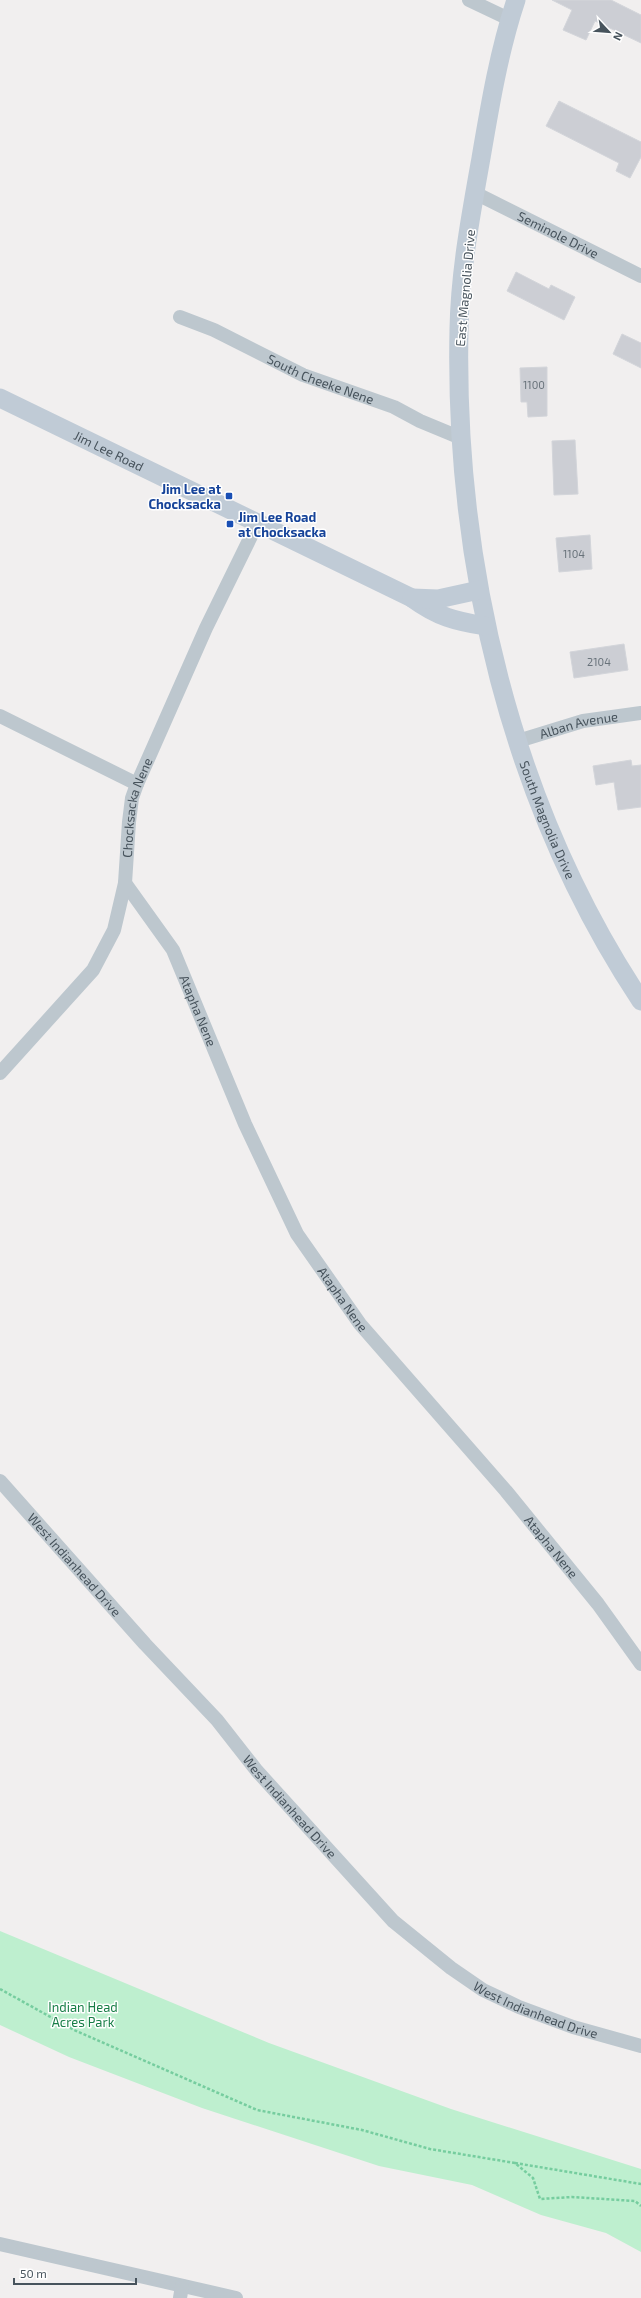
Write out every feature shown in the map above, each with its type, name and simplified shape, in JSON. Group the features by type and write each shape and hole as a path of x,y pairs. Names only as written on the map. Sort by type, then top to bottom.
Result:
{"main road":[{"name":"East Magnolia Drive","path":"485,626 466,496 461,438 459,327 475,193 491,101 509,19 516,0"},
{"name":"Jim Lee Road","path":"0,398 412,598 430,612 460,622 485,626"},
{"name":"Jim Lee Road","path":"412,598 438,599 479,590"},
{"name":"South Magnolia Drive","path":"485,626 518,741 547,822 571,878 595,924 641,1001"}],"street":[{"path":"469,0 509,19"},
{"name":"Seminole Drive","path":"475,193 641,276"},
{"name":"South Cheeke Nene","path":"180,317 214,330 303,375 394,407 420,421 461,438"},
{"name":"Chocksacka Nene","path":"0,1073 93,970 114,930 125,883 132,798 206,628 257,524"},
{"name":"Alban Avenue","path":"518,741 583,721 641,713"},
{"path":"0,716 137,784"},
{"name":"Atapha Nene","path":"125,883 173,950 245,1124 297,1234 360,1324 511,1497 598,1604 641,1664"},
{"name":"West Indianhead Drive","path":"0,1481 145,1644 217,1720 257,1771 393,1921 451,1968 483,1990 573,2027 641,2046"},
{"path":"0,2244 181,2292 236,2298"}],"path":[{"path":"0,1989 74,2030 257,2110 362,2130 430,2149 641,2184"},
{"path":"515,2163 533,2178 540,2198 572,2197 635,2201 641,2206"}],"green space":[{"name":"Indian Head Acres Park","path":"0,1931 269,2043 451,2109 641,2169 641,2252 606,2233 541,2215 472,2185 379,2166 202,2108 69,2057 0,2025"}],"building":[{"path":"552,0 611,0 641,15 641,43 595,21 586,40 563,30 572,10"},
{"path":"559,101 641,142 641,157 630,178 616,171 619,163 546,126"},
{"path":"516,272 549,289 551,285 575,297 564,320 507,291"},
{"path":"622,334 641,343 641,368 613,354"},
{"path":"547,367 547,416 528,417 527,402 521,402 520,368"},
{"path":"575,440 578,494 554,495 552,441"},
{"path":"590,535 592,569 559,572 556,538"},
{"path":"624,644 628,670 574,678 570,652"},
{"path":"631,760 632,766 641,765 641,807 618,810 614,782 596,785 593,766"}],"place":[{"name":"Jim Lee at Chocksacka","path":"229,496"},
{"name":"Jim Lee Road at Chocksacka","path":"230,524"}]}
